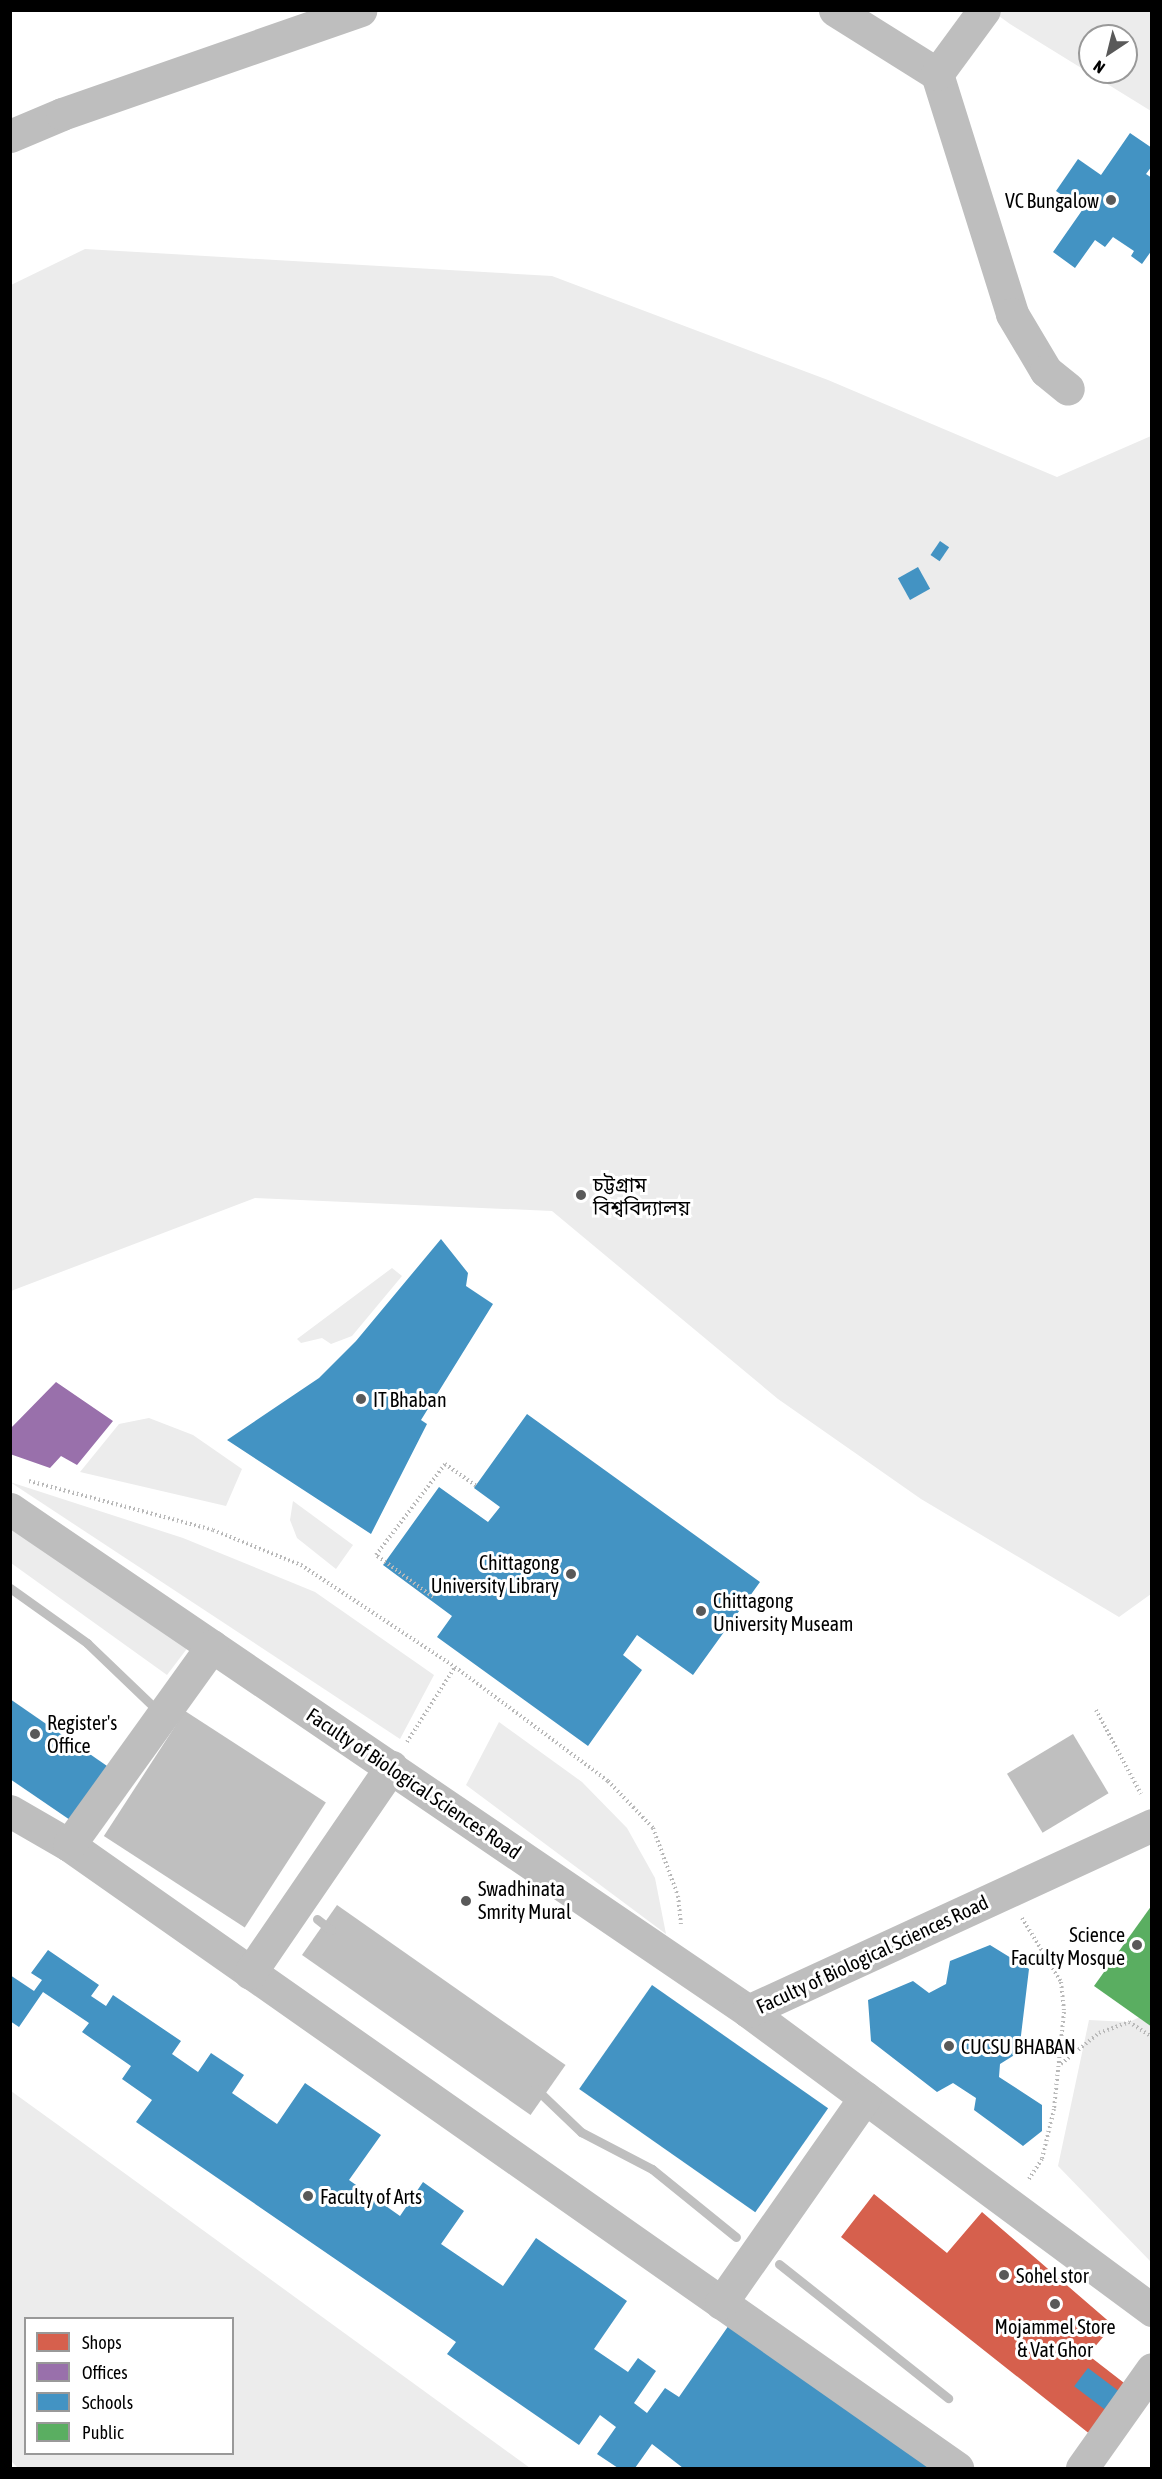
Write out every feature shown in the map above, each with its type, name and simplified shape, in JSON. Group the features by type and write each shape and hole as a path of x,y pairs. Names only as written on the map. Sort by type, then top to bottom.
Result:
{"street":[{"path":"10,136 73,110 360,10"},
{"path":"835,10 937,74 1012,314 1046,371 1068,389"},
{"path":"937,74 984,10"},
{"name":"Faculty of Biological Sciences Road","path":"16,1494 213,1647 748,2011 1006,1892 1149,1814"},
{"path":"69,1845 150,1737 213,1647"},
{"path":"250,1973 390,1767"},
{"path":"10,1811 69,1845 957,2469"},
{"path":"748,2011 1152,2310"},
{"path":"721,2302 865,2097"},
{"path":"1082,2469 1152,2369"}],"path":[{"path":"433,1597 376,1555 445,1464 477,1486"},
{"path":"16,1494 169,1517 301,1565 455,1667 608,1781 653,1828 678,1896 685,1968"},
{"path":"390,1767 455,1667"},
{"path":"1095,1710 1149,1814"},
{"path":"1006,1892 1061,1982 1064,2013 1061,2064 1042,2159 1011,2206"},
{"path":"1061,2064 1099,2033 1129,2022 1152,2037"}],"shaded area":[{"path":"992,11 1151,11 1151,111 1107,84 1138,84 1138,24 1078,24 1078,66"},
{"path":"85,249 552,276 828,380 1057,477 1151,436 1151,1594 1119,1617 921,1499 778,1399 552,1211 255,1198 11,1291 11,285"},
{"path":"392,1268 402,1276 352,1336 331,1344 322,1338 301,1343 297,1339"},
{"path":"149,1418 193,1435 242,1469 226,1506 80,1472 119,1424"},
{"path":"10,1482 183,1538 315,1592 434,1675 400,1739"},
{"path":"293,1501 353,1545 336,1569 297,1538 290,1520"},
{"path":"11,1520 189,1646 167,1675 11,1563"},
{"path":"185,1711 326,1802 245,1927 104,1836"},
{"path":"499,1722 582,1782 627,1828 655,1878 666,1934 466,1785"},
{"path":"1073,1734 1109,1793 1043,1833 1007,1774"},
{"path":"337,1905 566,2065 531,2115 302,1955"},
{"path":"1151,2012 1151,2262 1058,2166 1089,2020 1129,2022"},
{"path":"11,2091 530,2468 18,2468 10,2460"}],"building: Shops":[{"path":"874,2194 947,2253 982,2212 1113,2325 1088,2355 1128,2386 1091,2435 841,2237"}],"building: Offices":[{"path":"56,1382 113,1421 77,1465 61,1456 50,1468 10,1454 10,1429"}],"building: Schools":[{"name":"VC Bungalow","path":"1130,133 1152,148 1152,166 1146,174 1152,178 1152,250 1142,264 1131,256 1134,251 1113,237 1105,247 1095,240 1075,268 1053,252 1083,209 1056,191 1078,159 1101,175"},
{"path":"940,541 949,547 940,561 930,555"},
{"path":"918,567 930,589 910,600 898,578"},
{"name":"IT Bhaban","path":"441,1239 468,1273 466,1286 493,1304 421,1420 427,1424 371,1534 227,1440 319,1378 356,1341"},
{"name":"Chittagong University Library","path":"527,1414 760,1582 693,1675 637,1635 623,1655 642,1670 588,1746 437,1637 452,1616 383,1565 439,1487 488,1522 500,1507 474,1488"},
{"name":"Register's Office","path":"10,1699 110,1768 73,1822 10,1779"},
{"name":"CUCSU BHABAN","path":"990,1945 1029,1969 1019,2052 1000,2064 999,2077 1042,2105 1042,2131 1023,2146 974,2110 976,2098 953,2083 937,2092 871,2041 868,2000 913,1981 929,1993 946,1984 950,1961"},
{"name":"Faculty of Arts","path":"48,1950 99,1985 91,1996 106,2006 113,1995 181,2041 172,2054 198,2072 211,2053 244,2075 232,2093 277,2124 305,2083 381,2135 349,2180 400,2216 423,2182 464,2211 441,2244 503,2286 536,2238 627,2301 594,2349 628,2372 638,2358 656,2371 634,2403 647,2413 665,2388 679,2397 729,2325 938,2468 683,2468 652,2444 635,2468 618,2468 597,2454 616,2427 600,2415 579,2445 447,2354 456,2342 136,2122 152,2100 122,2079 131,2066 82,2032 89,2023 43,1992 19,2027 10,2021 10,1975 34,1991 42,1980 31,1973"},
{"path":"652,1985 828,2108 755,2212 579,2089"},
{"path":"1088,2368 1118,2391 1105,2409 1074,2386"}],"building: Public":[{"name":"Science Faculty Mosque","path":"1152,1905 1152,2027 1094,1986"}],"waterway":[{"path":"10,1588 87,1643 158,1711"},
{"path":"317,1919 331,1930"},
{"path":"535,2088 581,2132 652,2169 736,2237"},
{"path":"779,2264 948,2398"}],"place":[{"name":"VC Bungalow","path":"1111,200"},
{"name":"চট্টগ্রাম বিশ্ববিদ্যালয়","path":"581,1195"},
{"name":"IT Bhaban","path":"361,1399"},
{"name":"Chittagong University Library","path":"571,1574"},
{"name":"Chittagong University Museam","path":"701,1611"},
{"name":"Register's Office","path":"35,1734"},
{"name":"Swadhinata Smrity Mural","path":"466,1901"},
{"name":"Science Faculty Mosque","path":"1137,1945"},
{"name":"CUCSU BHABAN","path":"949,2046"},
{"name":"Faculty of Arts","path":"308,2196"},
{"name":"Sohel stor","path":"1004,2275"},
{"name":"Mojammel Store & Vat Ghor","path":"1055,2304"}]}
